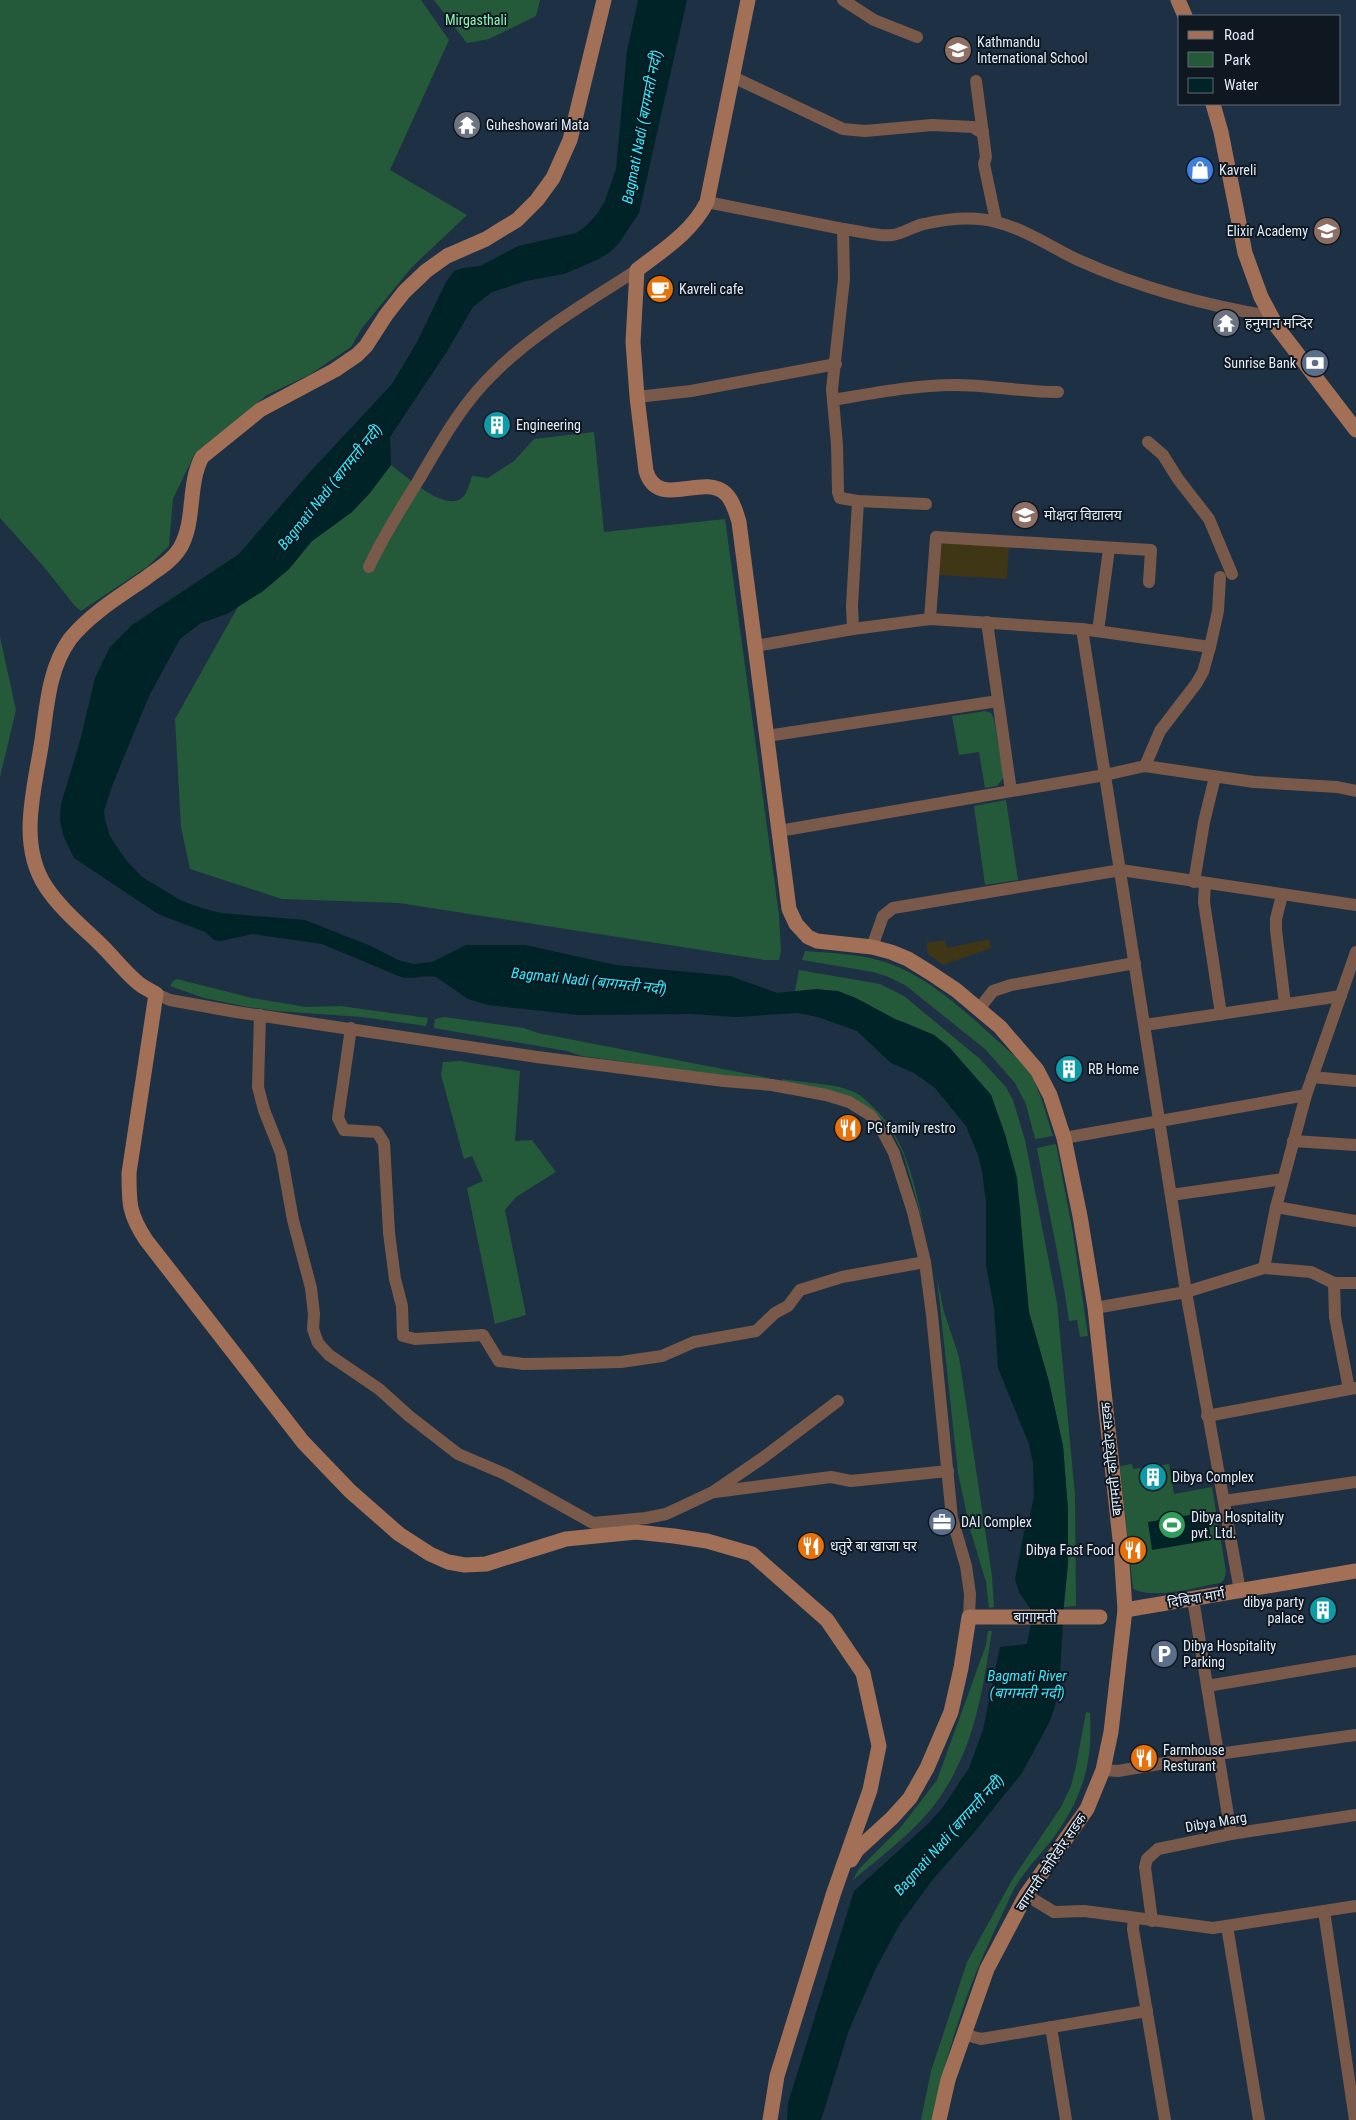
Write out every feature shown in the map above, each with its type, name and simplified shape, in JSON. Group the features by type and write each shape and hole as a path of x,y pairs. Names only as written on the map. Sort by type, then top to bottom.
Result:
{"main road":[{"path":"604,0 570,140 553,178 537,200 517,220 486,239 447,256 426,271 404,292 366,346 357,355 335,370 260,410 202,457 196,467 186,532 180,548 160,568 90,618 60,653 53,673 48,698 32,793 30,830 33,858 45,886 66,912 116,959 137,983 156,994 129,1173 129,1202 134,1222 303,1442 350,1491 398,1534 430,1554 448,1562 466,1565 486,1564 566,1539 636,1532 674,1536 716,1544 752,1554 827,1620 863,1673 879,1746 870,1790 834,1892 777,2076 770,2120"},
{"path":"748,0 707,202 700,217 685,233 637,270 633,336 637,397 648,479 664,490 701,487 718,488 724,492 733,505 739,522 779,831"},
{"path":"1178,0 1185,15"},
{"path":"1213,105 1221,132 1246,253 1261,297 1270,316 1356,430"},
{"name":"बागमती कोरिडोर सडक","path":"779,831 788,909 796,924 808,936 817,941 872,947 908,959 956,990 979,1008 1006,1032 1037,1070 1050,1096 1064,1138 1080,1216 1095,1308 1122,1549 1125,1610 1116,1700 1103,1770 1087,1809 1026,1895 987,1968 948,2080 939,2120"},
{"name":"दिबिया मार्ग","path":"1125,1610 1356,1572"},
{"path":"834,1892 858,1850 910,1798 927,1768 951,1712 962,1668 969,1617"},
{"name":"बागामती","path":"969,1617 1100,1617"}],"street":[{"path":"843,0 874,20 917,37"},
{"path":"732,77 843,128 865,131 932,125 973,127 979,132 983,131"},
{"path":"976,81 986,157 984,164 996,222"},
{"path":"707,202 843,229 891,235 924,224 943,221 975,219 996,222 1024,232 1078,260 1175,297 1270,316"},
{"path":"843,229 844,279 832,389 837,445 838,492 840,498 858,501 926,504"},
{"path":"369,567 383,538 438,445 482,385 525,346 582,305 637,270"},
{"path":"637,397 691,391 836,364"},
{"path":"833,400 906,387 956,385 1029,392 1058,392"},
{"path":"1145,766 1160,731 1203,672 1226,575 1210,519 1178,479 1163,455 1148,442"},
{"path":"853,629 852,606 858,501"},
{"path":"930,619 936,537 1109,549 1151,550 1149,582"},
{"path":"1098,631 1109,549"},
{"path":"756,646 853,629 930,619 1082,628 1210,647"},
{"path":"987,622 1011,791"},
{"path":"1082,628 1186,1292 1240,1591"},
{"path":"767,736 998,701"},
{"path":"779,831 1105,775 1145,766 1254,782 1337,786 1356,791"},
{"path":"1215,777 1204,822 1199,882 1204,902 1221,1014"},
{"path":"872,947 883,916 893,908 1121,870 1356,905"},
{"path":"1282,895 1276,919 1276,930 1285,1004"},
{"path":"1264,1268 1276,1207 1306,1095 1356,952"},
{"path":"979,1008 993,991 1011,985 1135,963"},
{"path":"156,994 170,1000 260,1015 578,1063 772,1085 826,1095 849,1102 870,1115 883,1132 894,1153 913,1212 925,1262 952,1518 966,1566 970,1594 969,1617"},
{"path":"1145,1025 1340,996"},
{"path":"260,1015 258,1087 264,1110 281,1153 293,1220 311,1288 314,1314 313,1329 318,1343 328,1355 379,1389 408,1416 458,1454 505,1474 593,1523 615,1522 666,1514 713,1492 764,1457 838,1401"},
{"path":"351,1028 338,1118 344,1130 377,1132 384,1143 389,1233 395,1279 402,1306 403,1336 415,1339 483,1335 499,1362 524,1364 621,1362 662,1356 694,1342 756,1331 775,1313 788,1306 800,1290 842,1277 925,1262"},
{"path":"1312,1077 1356,1080"},
{"path":"1064,1138 1306,1095"},
{"path":"1293,1141 1356,1145"},
{"path":"1171,1195 1283,1179"},
{"path":"1276,1207 1356,1221"},
{"path":"1095,1308 1186,1292 1264,1268 1311,1272 1334,1283 1356,1283"},
{"path":"1208,1416 1352,1389 1335,1317 1334,1283"},
{"path":"713,1492 831,1477 851,1481 948,1471"},
{"path":"1224,1501 1356,1482"},
{"path":"1193,1599 1232,1834"},
{"path":"1207,1686 1356,1661"},
{"path":"1103,1770 1118,1771 1218,1754 1356,1735"},
{"name":"Dibya Marg","path":"1152,1920 1145,1867 1147,1859 1158,1849 1232,1834 1356,1815"},
{"path":"1026,1895 1054,1912 1084,1911 1213,1928 1356,1906"},
{"path":"1324,1911 1355,2120"},
{"path":"1134,1918 1133,1928 1165,2120"},
{"path":"1227,1926 1259,2120"},
{"path":"963,2034 981,2038 1147,2011"},
{"path":"1051,2027 1066,2120"}],"green space":[{"path":"0,0 421,0 449,40 390,170 467,215 412,267 362,328 351,347 309,375 267,395 195,453 173,499 169,546 147,567 81,611 0,518"},
{"name":"Mirgasthali","path":"434,0 540,0 536,16 489,39 467,43"},
{"path":"594,432 604,532 725,519 779,915 781,951 779,960 765,960 399,903 282,899 190,869 181,827 175,719 239,605 263,591 289,569 312,541 352,512 391,465 415,484 436,497 447,501 456,501 463,497 472,476 488,478 514,461 534,439"},
{"path":"0,637 16,710 0,777"},
{"path":"986,711 991,713 994,719 1004,777 997,786 985,788 979,752 959,755 952,716"},
{"path":"1006,800 1018,880 985,885 974,806"},
{"path":"805,951 858,956 888,963 919,978 947,997 1011,1053 1029,1072 1040,1095 1053,1136 1035,1139 1026,1104 1015,1083 985,1049 905,985 873,972 802,960"},
{"path":"799,970 880,984 904,996 980,1059 1006,1087 1013,1100 1025,1140 1057,1303 1075,1495 1076,1606 1064,1607 1068,1563 1068,1510 1063,1446 1049,1382 1029,1312 1024,1278 1020,1207 1011,1157 991,1095 949,1047 934,1035 904,1022 795,991"},
{"path":"177,979 252,998 306,1007 340,1006 428,1018 426,1026 362,1017 248,1007 204,998 170,986"},
{"path":"444,1017 524,1028 538,1033 769,1078 768,1082 582,1056 567,1051 434,1028 435,1019"},
{"path":"460,1061 520,1071 515,1141 532,1140 556,1172 516,1197 505,1210 526,1315 495,1324 467,1188 483,1181 472,1156 464,1159 441,1075 443,1062"},
{"path":"782,1079 846,1089 866,1100 877,1111 897,1138 904,1153 926,1233 904,1156 885,1122 870,1109 782,1084"},
{"path":"1056,1144 1073,1233 1088,1336 1080,1337 1077,1320 1069,1321 1037,1148"},
{"path":"937,1278 944,1312 959,1357 992,1576 994,1607 989,1608 986,1582 970,1529 958,1473"},
{"name":"Dibya Hospitality pvt. Ltd.","path":"1132,1464 1133,1469 1169,1464 1174,1494 1212,1487 1226,1571 1224,1580 1220,1583 1188,1590 1164,1593 1142,1592 1133,1589 1120,1466"},
{"path":"988,1631 992,1631 985,1676 975,1719 969,1740 951,1780 938,1800 919,1822 898,1843 852,1881 859,1869 901,1827 937,1780 986,1645"},
{"path":"1086,1712 1090,1713 1090,1747 1088,1763 1079,1793 1054,1837 1025,1872 1011,1895 966,1999 931,2120 921,2120 931,2071 967,1962 1012,1880 1061,1807 1071,1786"}],"sand":[{"path":"943,542 1009,547 1007,579 938,575 941,545"},
{"path":"989,939 991,948 943,965 928,954 926,943 945,940 947,948"}],"water":[{"name":"Bagmati River (बागमती नदी)","path":"638,0 687,0 639,213 619,243 599,259 564,274 526,281 492,292 473,307 446,353 390,437 391,465 370,493 352,512 312,541 289,569 263,591 227,614 201,623 180,639 149,696 112,786 104,811 110,836 125,859 142,877 182,901 201,908 221,913 305,920 371,946 398,960 414,964 432,962 466,945 525,945 616,965 730,976 777,993 816,989 838,991 856,998 895,1019 934,1035 949,1047 991,1095 1005,1134 1017,1178 1029,1312 1049,1382 1063,1446 1068,1510 1068,1563 1059,1693 1050,1721 1022,1773 972,1835 934,1878 900,1924 876,1968 849,2030 821,2120 787,2120 788,2103 854,1891 929,1823 943,1807 969,1768 983,1730 1000,1647 1027,1644 1033,1613 1019,1592 1015,1579 1024,1532 1028,1524 1034,1497 1033,1463 1029,1444 998,1368 994,1308 986,1265 986,1202 978,1155 966,1126 935,1088 914,1073 891,1063 857,1031 818,1017 797,1013 736,1017 691,1014 579,1015 488,1005 468,999 436,977 401,977 322,944 253,934 221,941 214,940 205,932 158,914 74,858 63,835 60,820 61,804 80,741 95,678 110,647 132,625 239,554 308,474 392,384 417,342 446,282 454,271 480,266 518,246 576,233 586,226 597,214 605,201 616,169 627,51"},
{"path":"1207,1512 1211,1540 1152,1550 1148,1522"}],"place":[{"name":"Kathmandu International School","path":"958,50"},
{"name":"Guheshowari Mata","path":"467,125"},
{"name":"Kavreli","path":"1200,170"},
{"name":"Elixir Academy","path":"1327,231"},
{"name":"Kavreli cafe","path":"660,289"},
{"name":"हनुमान मन्दिर","path":"1226,323"},
{"name":"Sunrise Bank","path":"1315,363"},
{"name":"Engineering","path":"497,425"},
{"name":"मोक्षदा विद्यालय","path":"1025,515"},
{"name":"RB Home","path":"1069,1069"},
{"name":"PG family restro","path":"848,1128"},
{"name":"Dibya Complex","path":"1153,1477"},
{"name":"DAI Complex","path":"942,1522"},
{"name":"Dibya Hospitality pvt. Ltd.","path":"1172,1525"},
{"name":"धतुरे बा खाजा घर","path":"811,1546"},
{"name":"Dibya Fast Food","path":"1133,1550"},
{"name":"dibya party palace","path":"1323,1610"},
{"name":"Dibya Hospitality Parking","path":"1164,1654"},
{"name":"Farmhouse Resturant","path":"1144,1758"}],"water label":[{"name":"Bagmati Nadi (बागमती नदी)","path":"642,127"},
{"name":"Bagmati Nadi (बागमती नदी)","path":"330,487"},
{"name":"Bagmati Nadi (बागमती नदी)","path":"589,981"},
{"name":"Bagmati Nadi (बागमती नदी)","path":"949,1835"}]}
